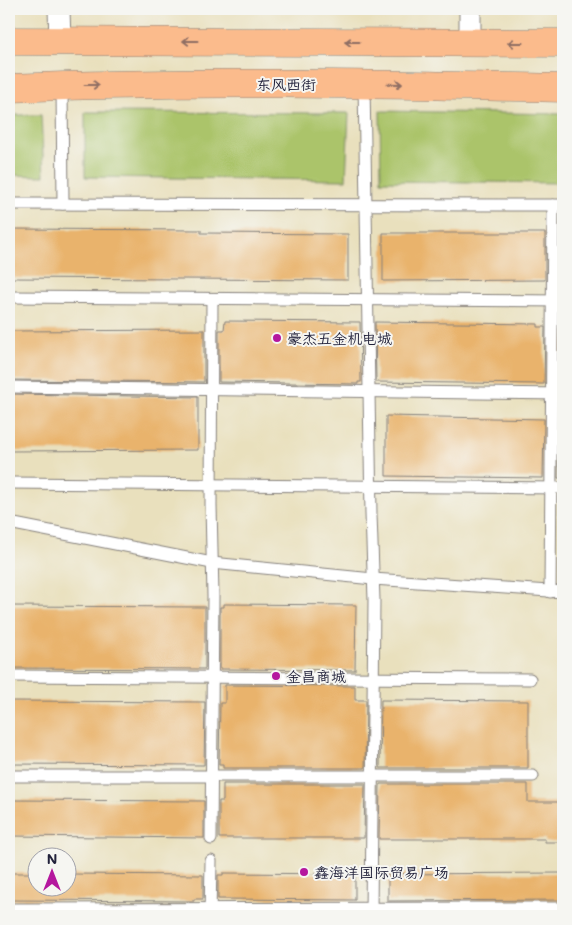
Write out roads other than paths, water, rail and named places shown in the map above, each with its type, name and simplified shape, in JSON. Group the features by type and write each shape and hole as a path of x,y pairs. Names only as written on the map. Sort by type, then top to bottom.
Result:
{"main road":[{"path":"9,41 563,43"},
{"name":"东风西街","path":"9,88 364,84 563,88"}],"street":[{"path":"59,9 60,41"},
{"path":"470,9 470,43"}],"lane":[{"path":"364,84 373,579 371,913"},
{"path":"62,86 63,204"},
{"path":"9,204 558,205 557,394 550,488 550,592"},
{"path":"9,297 558,301"},
{"path":"211,839 212,299"},
{"path":"9,387 557,394"},
{"path":"9,483 563,488"},
{"path":"9,523 212,563 373,579 563,592"},
{"path":"9,676 530,680"},
{"path":"9,776 533,776"},
{"path":"210,913 211,861"},
{"path":"9,909 210,913 371,913 563,908"}],"place":[{"name":"豪杰五金机电城","path":"277,338"},
{"name":"金昌商城","path":"276,676"},
{"name":"鑫海洋国际贸易广场","path":"304,872"}]}
